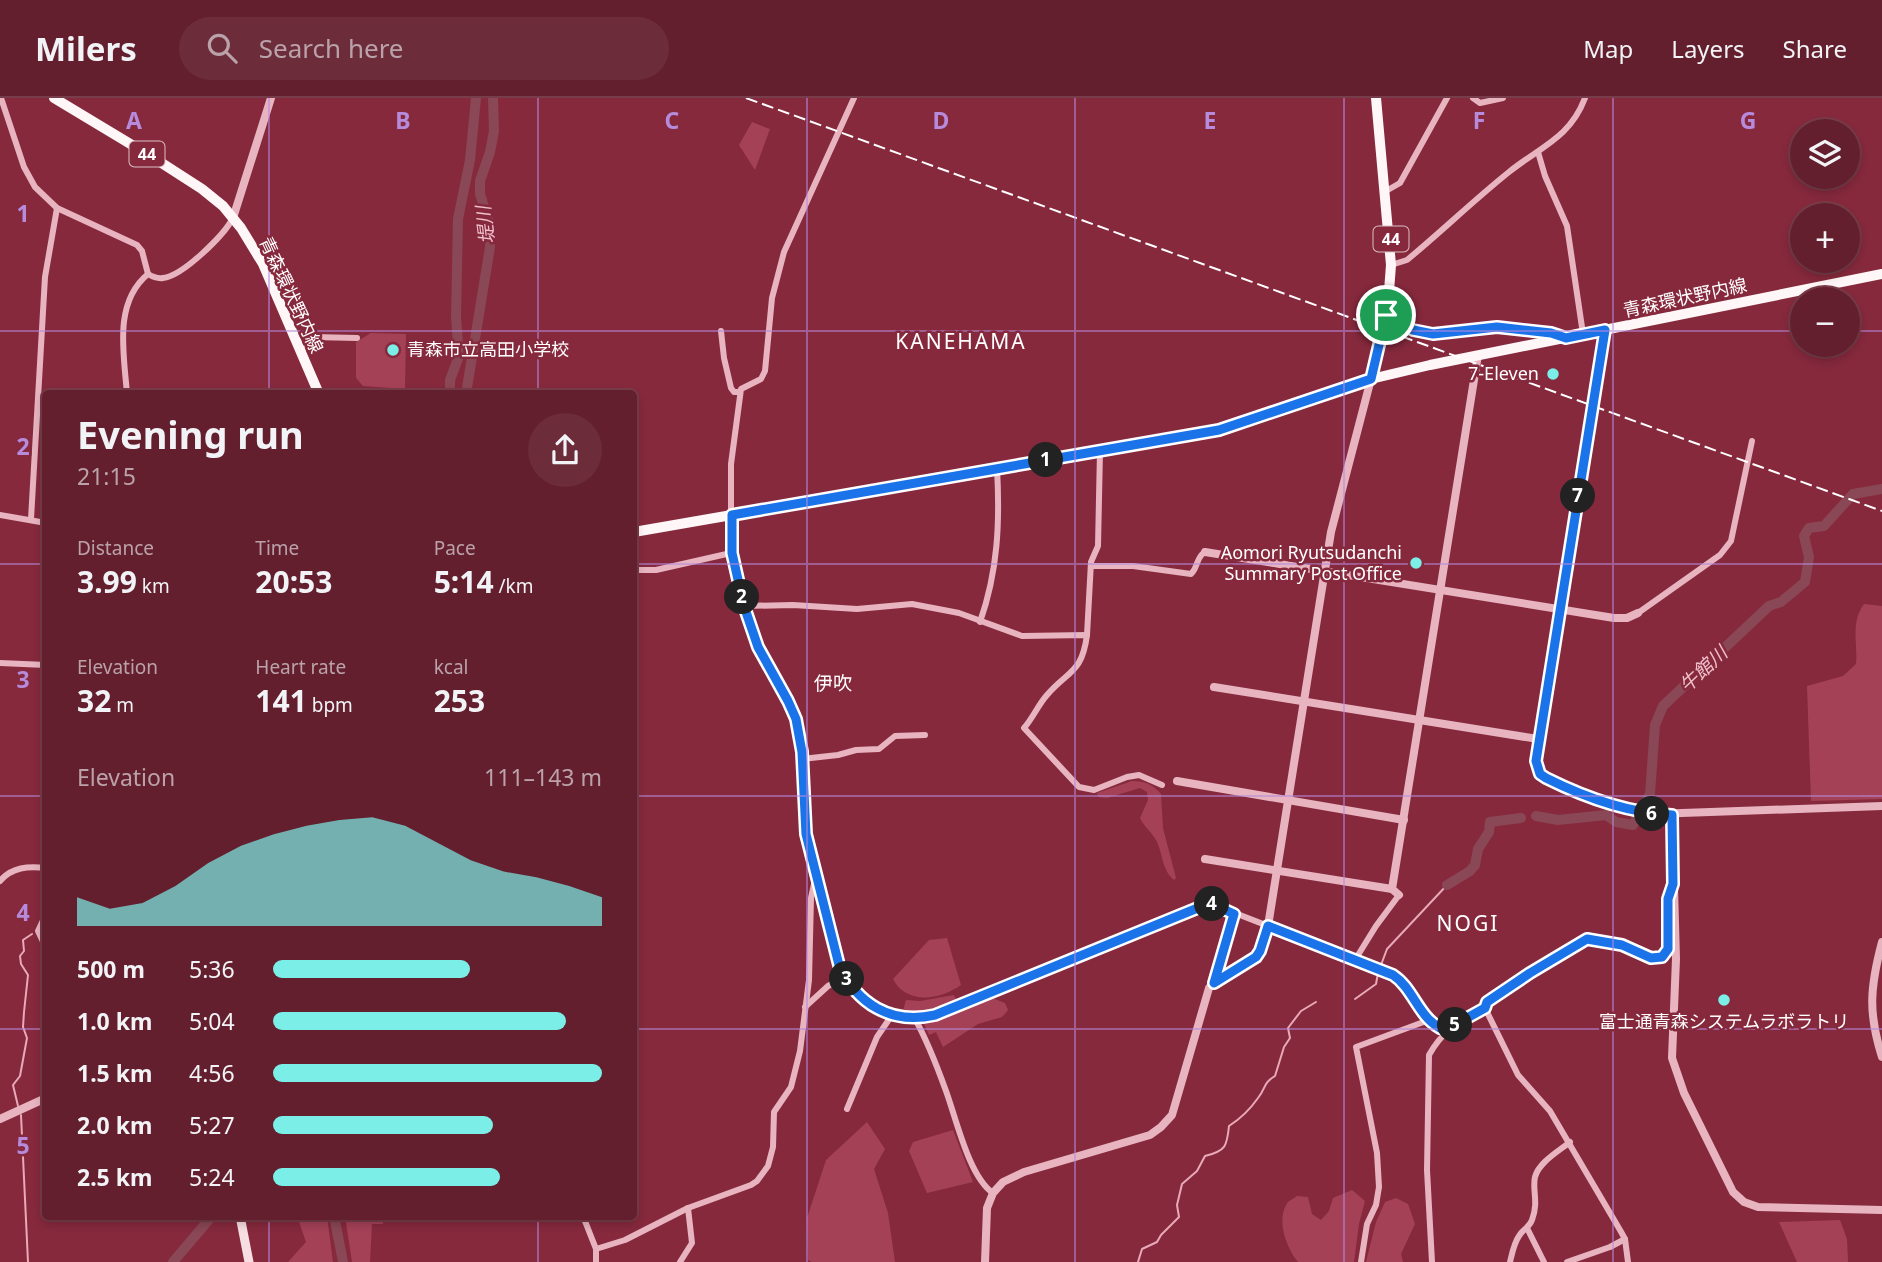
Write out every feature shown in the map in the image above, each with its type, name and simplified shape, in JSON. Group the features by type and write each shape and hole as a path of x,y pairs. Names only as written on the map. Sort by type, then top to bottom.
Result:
{"main road":[{"name":"青森環状野内線","path":"54,98 202,189 223,206 263,264 317,390"},
{"name":"44","path":"1371,379 1386,315 1391,265 1376,98"},
{"name":"青森環状野内線","path":"637,531 1219,430 1371,379 1882,274"},
{"path":"241,1220 249,1262"}],"street":[{"path":"1,98 24,167 35,187 57,208 137,245 142,251 148,274 155,278 176,274 225,231 233,218 271,98"},
{"path":"854,98 783,252 772,298 765,374 740,392 731,464 732,553 744,606 758,647 793,709 800,738 806,834 839,965 845,977 866,1002 892,1015 921,1018 944,1012 1210,903 1393,975 1403,982 1429,1020 1440,1028 1449,1028"},
{"path":"1386,191 1399,183 1447,98"},
{"path":"1474,98 1480,103 1503,98"},
{"path":"1391,265 1407,260 1509,172 1565,132 1580,112 1585,98"},
{"path":"1538,152 1545,176 1567,226 1583,334"},
{"path":"32,519 44,286 57,208"},
{"path":"127,390 123,323 132,293 139,281 148,274"},
{"path":"1386,315 1421,333 1441,334 1497,327 1551,333 1566,338"},
{"path":"1605,330 1538,739 1536,761 1540,774 1596,800 1654,814 1882,806"},
{"path":"721,331 731,388 734,392 740,392"},
{"path":"300,350 305,348 312,337 357,338"},
{"path":"1355,960 1396,892 1419,719 1478,355"},
{"path":"1214,983 1256,957 1268,926 1336,505 1371,379"},
{"path":"1091,566 1133,566 1191,574 1198,558 1205,552 1621,618 1638,613 1720,555 1731,541 1752,441"},
{"path":"1100,451 1098,545 1091,566 1087,635 1081,662 1046,696 1024,727 1079,787 1094,790 1126,777 1139,775 1162,785"},
{"path":"980,622 991,588 999,538 997,468"},
{"path":"0,515 42,522"},
{"path":"637,570 656,570 732,553"},
{"path":"744,606 793,605 857,609 912,604 959,613 1022,635 1087,635"},
{"path":"0,663 42,665"},
{"path":"1213,687 1538,739"},
{"path":"802,759 879,749 895,736 925,735"},
{"path":"1177,781 1404,820"},
{"path":"1672,815 1675,959 1672,1058 1685,1093 1733,1192 1744,1202 1758,1207 1882,1210"},
{"path":"1205,859 1396,892"},
{"path":"0,881 4,876 22,868 42,868"},
{"path":"596,1249 625,1240 688,1208 751,1185 768,1166 774,1147 774,1112 788,1094 794,1077 805,1007 812,886 816,874"},
{"path":"1432,1262 1427,1170 1429,1055 1449,1028 1485,1008 1487,1002 1587,939 1622,945 1651,958 1662,957 1668,949 1668,899 1673,884"},
{"path":"985,1262 985,1217 993,1193 1003,1182 1016,1175 1140,1138 1161,1128 1172,1115 1205,995 1214,983 1234,914"},
{"path":"42,922 38,931 42,940"},
{"path":"1882,942 1873,975 1871,1001 1872,1019 1882,1057"},
{"path":"805,1007 828,986 845,977"},
{"path":"1485,1008 1518,1075 1538,1095 1570,1142 1625,1239 1628,1262"},
{"path":"847,1109 877,1037 892,1015"},
{"path":"914,1017 948,1094 962,1141 984,1186 993,1193"},
{"path":"1361,1262 1367,1224 1376,1205 1379,1187 1377,1153 1356,1047 1429,1020"},
{"path":"0,1119 42,1100"},
{"path":"1510,1262 1519,1235 1527,1228 1534,1214 1537,1198 1535,1178 1538,1170 1570,1142"},
{"path":"680,1262 692,1243 688,1208"},
{"path":"585,1220 596,1249 596,1262"},
{"path":"1527,1228 1544,1262"},
{"path":"1567,1262 1625,1239"}],"shaded area":[{"path":"752,122 770,129 755,170 739,145"},
{"path":"371,333 406,334 405,389 363,386 356,378 356,342"},
{"path":"1864,604 1882,606 1882,799 1811,801 1807,686 1843,676 1856,664 1857,618"},
{"path":"1132,781 1148,784 1161,794 1163,828 1176,878 1174,880 1165,867 1155,839 1140,818 1148,800 1147,792 1140,788 1107,798 1098,797 1097,793"},
{"path":"947,938 961,985 934,997 906,993 893,979 929,940"},
{"path":"954,995 960,1009 987,996 1005,1003 1008,1010 1002,1017 978,1024 943,1047 936,1032 929,1035 919,1012 903,1011 906,1000 920,1001"},
{"path":"867,1122 885,1149 874,1169 888,1213 895,1262 812,1262 808,1260 807,1218 826,1160"},
{"path":"953,1130 973,1182 927,1193 909,1151 913,1142"},
{"path":"1352,1190 1365,1201 1354,1262 1298,1262 1284,1234 1284,1209 1288,1202 1297,1196 1308,1197 1312,1214 1321,1220 1329,1211 1333,1198"},
{"path":"1396,1198 1408,1204 1415,1224 1401,1254 1403,1262 1366,1262 1376,1222 1385,1202"},
{"path":"298,1220 328,1220 333,1262 288,1262 306,1242"},
{"path":"346,1220 383,1220 383,1224 372,1224 370,1262 352,1262"},
{"path":"1840,1220 1847,1239 1848,1262 1797,1262 1779,1222"}],"waterway":[{"name":"堤川","path":"450,390 450,380 459,356 456,317 458,219 470,160 476,98"},
{"name":"堤川","path":"467,390 490,247 490,226 480,194 480,181 494,131 493,98"},
{"name":"牛館川","path":"1536,816 1558,820 1606,815 1616,822 1633,825 1650,794 1655,725 1663,706 1769,606 1781,602 1805,582 1809,557 1804,536 1809,528 1824,526 1853,494 1882,489"},
{"name":"牛館川","path":"1447,885 1475,865 1478,849 1489,832 1490,822 1521,818"},
{"path":"1381,965 1387,949 1447,885"},
{"path":"18,1106 13,1085 20,1076 27,1038 23,1027 28,975 21,964 20,956 24,951 23,940 32,934"},
{"path":"1355,999 1376,984 1378,973"},
{"path":"1138,1262 1142,1249 1157,1242 1179,1217 1177,1205 1182,1184 1197,1171 1205,1156 1224,1147 1229,1126 1249,1109 1266,1083 1275,1076 1284,1047 1290,1038 1288,1028 1301,1011 1316,1002"},
{"path":"21,1115 28,1262"},
{"path":"173,1262 209,1220"},
{"name":"堤川","path":"335,1220 343,1262"}],"railway":[{"path":"746,98 1882,511"}],"place":[{"name":"青森市立高田小学校","path":"393,350"},
{"name":"7-Eleven","path":"1553,374"},
{"name":"Aomori Ryutsudanchi Summary Post Office","path":"1416,563"},
{"name":"富士通青森システムラボラトリ","path":"1724,1000"}],"district":[{"name":"KANEHAMA","path":"961,342"},
{"name":"伊吹","path":"833,683"},
{"name":"NOGI","path":"1468,924"}],"route":[{"path":"1386,315 1413,330 1433,334 1497,327 1558,334 1566,338 1605,330 1536,765 1540,774 1546,778 1596,800 1639,812 1672,815 1673,884 1668,899 1668,949 1662,957 1651,958 1622,945 1587,939 1487,1002 1485,1008 1449,1028 1440,1028 1429,1020 1403,982 1393,975 1268,926 1256,957 1214,983 1234,914 1210,903 935,1015 921,1018 892,1015 866,1002 855,991 839,965 822,894 809,855 803,803 802,752 796,719 758,647 744,606 732,553 732,515 1219,430 1245,423 1371,379 1386,315"}]}
